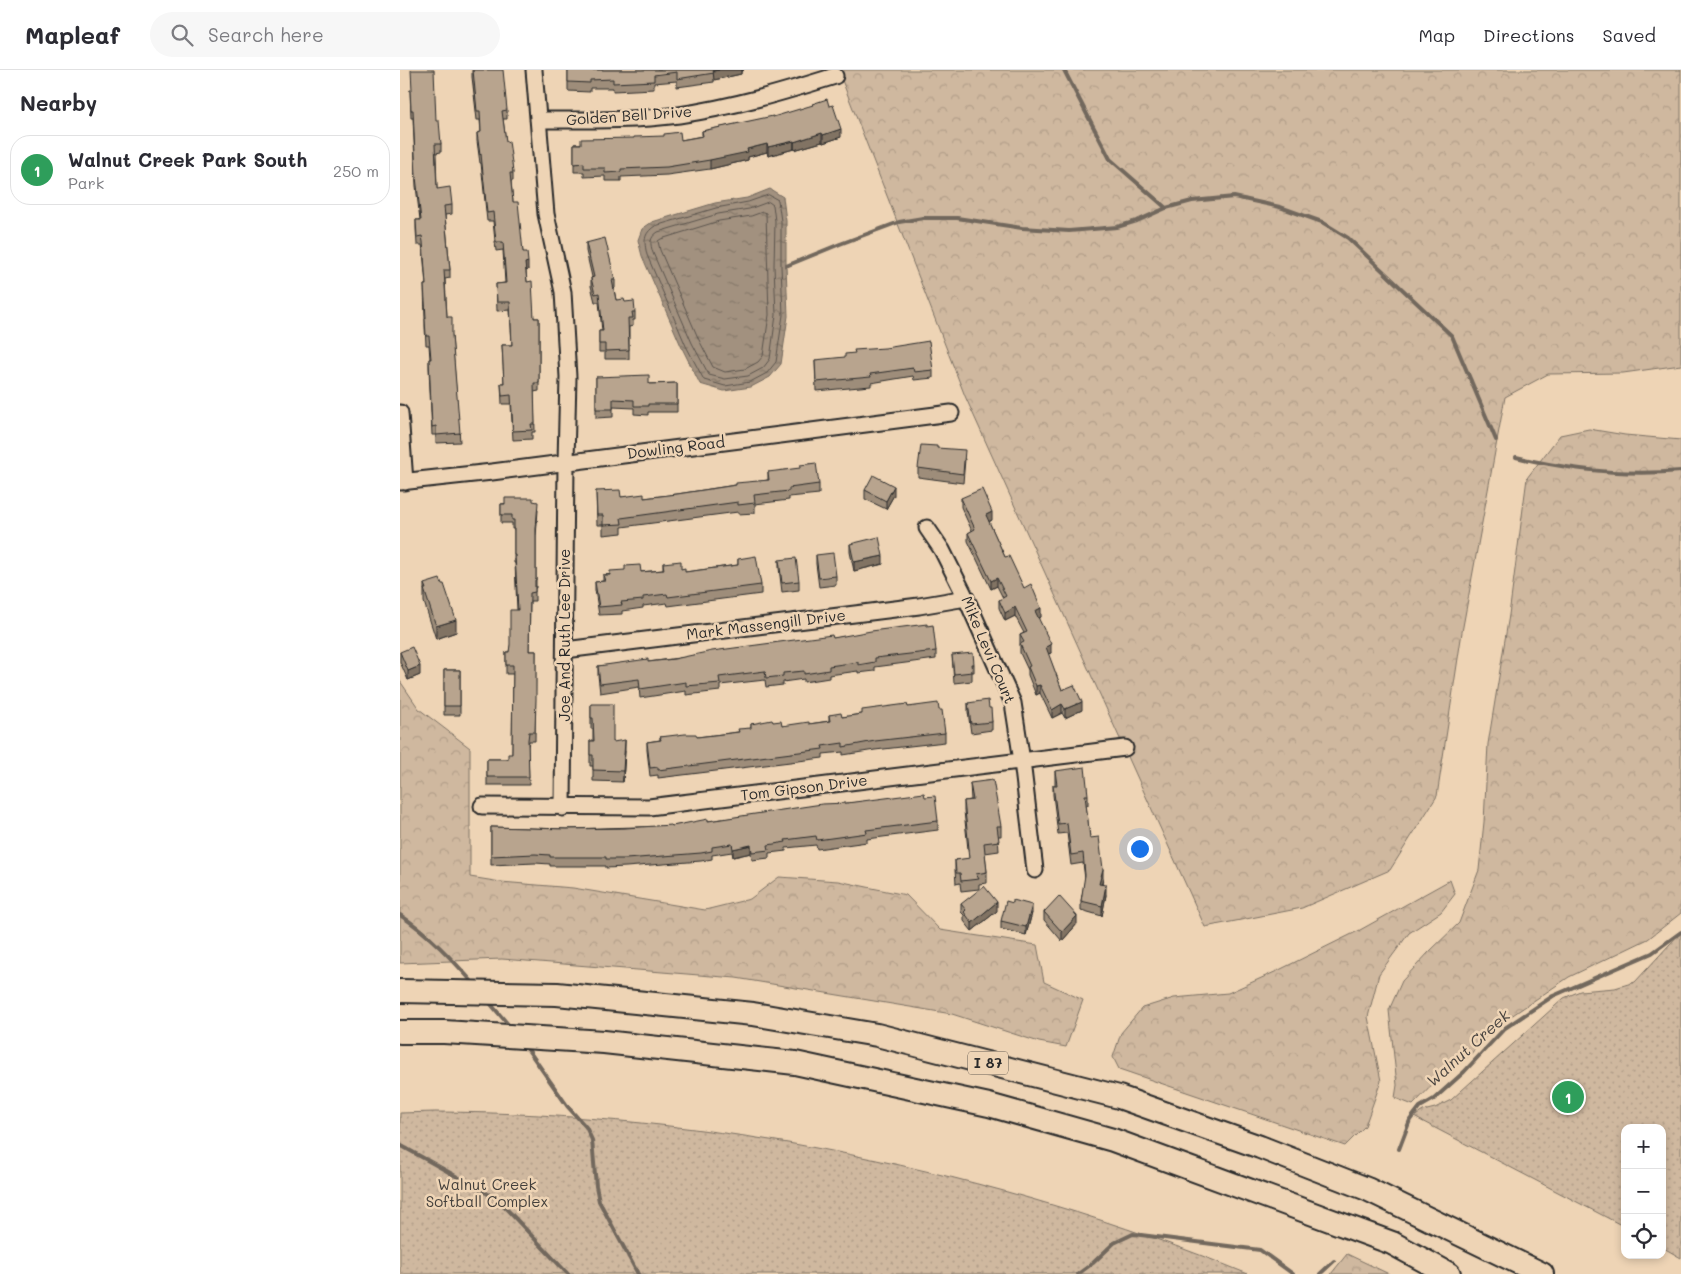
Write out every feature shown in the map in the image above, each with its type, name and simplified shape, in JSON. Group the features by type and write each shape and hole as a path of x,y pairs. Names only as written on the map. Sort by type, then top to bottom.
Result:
{"highway":[{"name":"I 87","path":"400,991 556,994 753,1014 877,1035 1119,1097 1241,1140 1367,1190 1542,1274"},
{"path":"400,1032 444,1032 604,1042 795,1063 989,1105 1113,1140 1392,1243 1449,1274"}],"street":[{"name":"Joe And Ruth Lee Drive","path":"534,70 546,214 563,292 568,377 563,808"},
{"name":"Golden Bell Drive","path":"538,120 616,119 678,115 778,94 835,76"},
{"path":"400,412 402,482"},
{"name":"Dowling Road","path":"402,482 951,413"},
{"name":"Mike Levi Court","path":"926,528 942,550 966,598 1013,703 1035,870"},
{"name":"Mark Massengill Drive","path":"565,650 919,606 966,598"},
{"name":"Tom Gipson Drive","path":"482,806 563,808 649,807 1125,748"}],"green space":[{"path":"838,70 1681,70 1681,365 1623,373 1548,374 1505,397 1462,632 1437,796 1390,870 1302,908 1205,927 965,396"},
{"path":"1589,429 1625,435 1681,440 1681,913 1648,939 1569,977 1492,1029 1469,1056 1441,1076 1413,1105 1395,1098 1397,1085 1389,1010 1402,981 1459,923 1479,870 1484,822 1488,744 1509,615 1527,478 1560,435"},
{"path":"400,681 419,709 470,748 470,877 501,882 573,888 705,910 750,899 779,877 838,881 906,895 940,930 1037,945 1044,982 1083,1000 1066,1047 1039,1042 952,1014 736,978 502,959 400,963"},
{"path":"1450,880 1455,894 1441,912 1409,933 1379,974 1368,1017 1381,1081 1365,1126 1345,1146 1119,1069 1113,1057 1121,1033 1142,1008 1174,998 1228,993 1360,930"},
{"path":"1681,932 1681,1258 1666,1249 1666,1124 1621,1124 1621,1225 1414,1117 1423,1111 1435,1108 1451,1100 1564,998 1580,991 1615,988 1635,982"},
{"name":"Walnut Creek Softball Complex","path":"435,1112 539,1115 643,1123 746,1136 849,1154 951,1177 1052,1205 1151,1237 1248,1274 400,1274 400,1113"},
{"path":"1347,1254 1389,1274 1331,1274"}],"water":[{"path":"770,189 783,197 786,221 788,316 781,364 770,377 751,387 724,391 700,384 682,348 642,256 638,240 642,229 652,222 715,203 747,198"}],"building":[{"path":"411,70 434,70 436,121 439,121 441,144 435,144 437,189 450,187 452,205 444,206 450,270 444,270 447,317 452,317 460,433 436,435 436,426 432,427 429,359 431,359 429,336 426,336 424,285 426,285 423,242 422,236 417,237 416,220 421,220 416,177 413,110 411,110"},
{"path":"473,70 503,70 507,110 502,111 506,142 509,141 512,163 513,173 510,173 513,202 518,202 523,252 527,252 528,262 525,263 527,282 532,281 534,318 539,318 539,383 534,383 535,424 531,424 532,430 513,431 511,395 502,396 501,383 504,383 502,345 512,345 510,302 497,302 496,284 506,283 503,242 496,242 493,212 487,213 477,133 481,132 480,111 477,111"},
{"path":"568,70 719,70 713,71 714,73 677,79 677,72 654,75 654,81 613,83 613,79 590,80 590,83 568,82"},
{"path":"827,99 829,106 833,105 841,129 823,135 822,133 794,142 768,147 767,144 747,149 748,152 667,167 621,169 621,172 605,173 605,168 584,168 584,163 574,164 574,144 581,144 581,139 664,136 664,134 680,132 681,140 703,136 702,131 773,117"},
{"path":"605,238 615,280 612,280 616,300 634,301 635,312 632,312 633,318 628,318 629,350 605,351 605,344 599,344 599,331 603,331 599,293 595,294 591,278 594,277 586,243"},
{"path":"929,341 933,370 914,372 913,368 870,374 871,377 816,382 815,360 845,357 845,354 855,353 854,350 885,348"},
{"path":"649,375 649,384 677,383 677,404 634,406 634,400 613,399 613,409 596,409 596,377"},
{"path":"921,445 965,450 963,474 918,468"},
{"path":"816,463 819,484 789,488 789,491 754,495 755,503 738,505 738,502 621,518 622,524 603,525 603,515 597,515 596,491 620,490 621,497 644,494 644,498 677,494 736,485 736,483 769,480 768,472 800,468 800,465"},
{"path":"873,475 894,486 886,501 865,490"},
{"path":"982,489 992,512 986,515 1005,557 1009,556 1024,588 1031,584 1041,608 1035,611 1051,644 1046,647 1062,690 1074,685 1082,702 1065,709 1062,704 1052,710 1040,685 1036,686 1028,667 1030,666 1020,644 1024,642 1020,635 1027,632 1015,607 1005,613 999,600 1006,596 997,578 991,581 968,533 975,529 961,498"},
{"path":"505,498 533,498 533,501 538,502 535,592 530,593 529,651 536,651 536,700 535,732 529,732 528,740 529,777 487,777 487,759 508,759 508,754 512,754 513,665 506,665 506,652 509,652 510,645 510,610 518,610 514,555 514,520 512,520 512,515 501,515 501,504 505,504"},
{"path":"879,537 883,556 854,562 850,544"},
{"path":"833,553 836,576 819,578 816,555"},
{"path":"756,556 761,585 668,597 667,594 643,597 643,600 621,602 622,605 599,607 595,582 605,581 603,575 610,575 610,571 625,570 625,566 640,565 641,572 664,570 663,563 681,561 681,569 685,568 685,572 738,565 738,559"},
{"path":"796,558 799,581 782,583 779,560"},
{"path":"440,579 442,584 444,584 456,620 436,626 424,584"},
{"path":"927,624 927,626 933,625 936,651 875,658 875,662 858,665 858,662 829,666 829,670 804,674 804,671 783,673 783,676 766,678 765,671 719,677 720,683 686,686 686,682 640,689 639,679 600,684 598,666 648,659 648,662 674,659 712,651 832,635 833,638"},
{"path":"412,647 420,666 408,671 400,652"},
{"path":"973,653 974,664 971,664 972,672 954,674 952,655"},
{"path":"444,670 460,670 460,706 444,706"},
{"path":"988,700 989,708 991,708 992,722 971,724 968,703"},
{"path":"938,703 939,710 942,710 945,733 875,741 843,747 843,743 822,746 823,749 658,770 658,767 650,768 647,742 661,740 660,737 696,734 697,737 739,732 738,729 751,728 751,724 772,720 773,722 781,721 782,726 809,722 809,724 830,721 829,715 841,713 842,717 862,714 862,710 907,704 908,707"},
{"path":"591,704 613,704 613,742 625,740 623,771 593,770 593,755 590,755 590,741 594,741"},
{"path":"1085,767 1088,795 1085,795 1090,838 1099,837 1103,869 1099,884 1106,885 1102,906 1081,901 1085,875 1083,853 1071,855 1067,823 1058,824 1053,785 1057,785 1055,771"},
{"path":"993,780 1001,826 997,826 999,841 984,843 987,872 976,874 979,879 961,881 960,873 956,873 955,860 970,858 964,801 973,800 970,783"},
{"path":"924,793 925,797 935,796 938,821 866,830 867,833 817,840 816,836 785,840 786,842 768,845 769,850 752,852 751,845 733,849 732,844 712,847 712,851 701,853 626,859 550,857 550,855 535,854 491,856 491,827 566,829 672,826 708,819 708,821 822,804 847,803"},
{"path":"984,886 997,902 972,923 961,904"},
{"path":"1059,896 1077,916 1062,932 1044,912"},
{"path":"1013,900 1032,905 1026,927 1001,921 1006,901 1013,903"}],"waterway":[{"path":"1064,70 1110,159 1166,208"},
{"path":"786,266 899,222 923,218 957,218 1022,228 1069,231 1117,227 1137,221 1166,208 1192,201 1234,197 1280,207 1322,222 1348,238 1452,336 1496,440"},
{"path":"1516,457 1598,471 1640,473 1681,471"},
{"path":"400,915 430,938 475,985"},
{"name":"Walnut Creek","path":"1399,1149 1410,1120 1420,1107 1434,1099 1464,1072 1505,1028 1553,996 1652,953 1681,932"},
{"path":"489,1002 512,1029"},
{"path":"524,1044 568,1107 586,1127 592,1140 599,1201 638,1274"},
{"path":"400,1145 497,1199 568,1274"},
{"path":"1078,1274 1114,1243 1133,1234 1260,1250 1293,1274"},
{"name":"Walnut Creek","path":"1320,1274 1334,1261"}],"place":[{"name":"Walnut Creek Park South","path":"1568,1097"}]}
